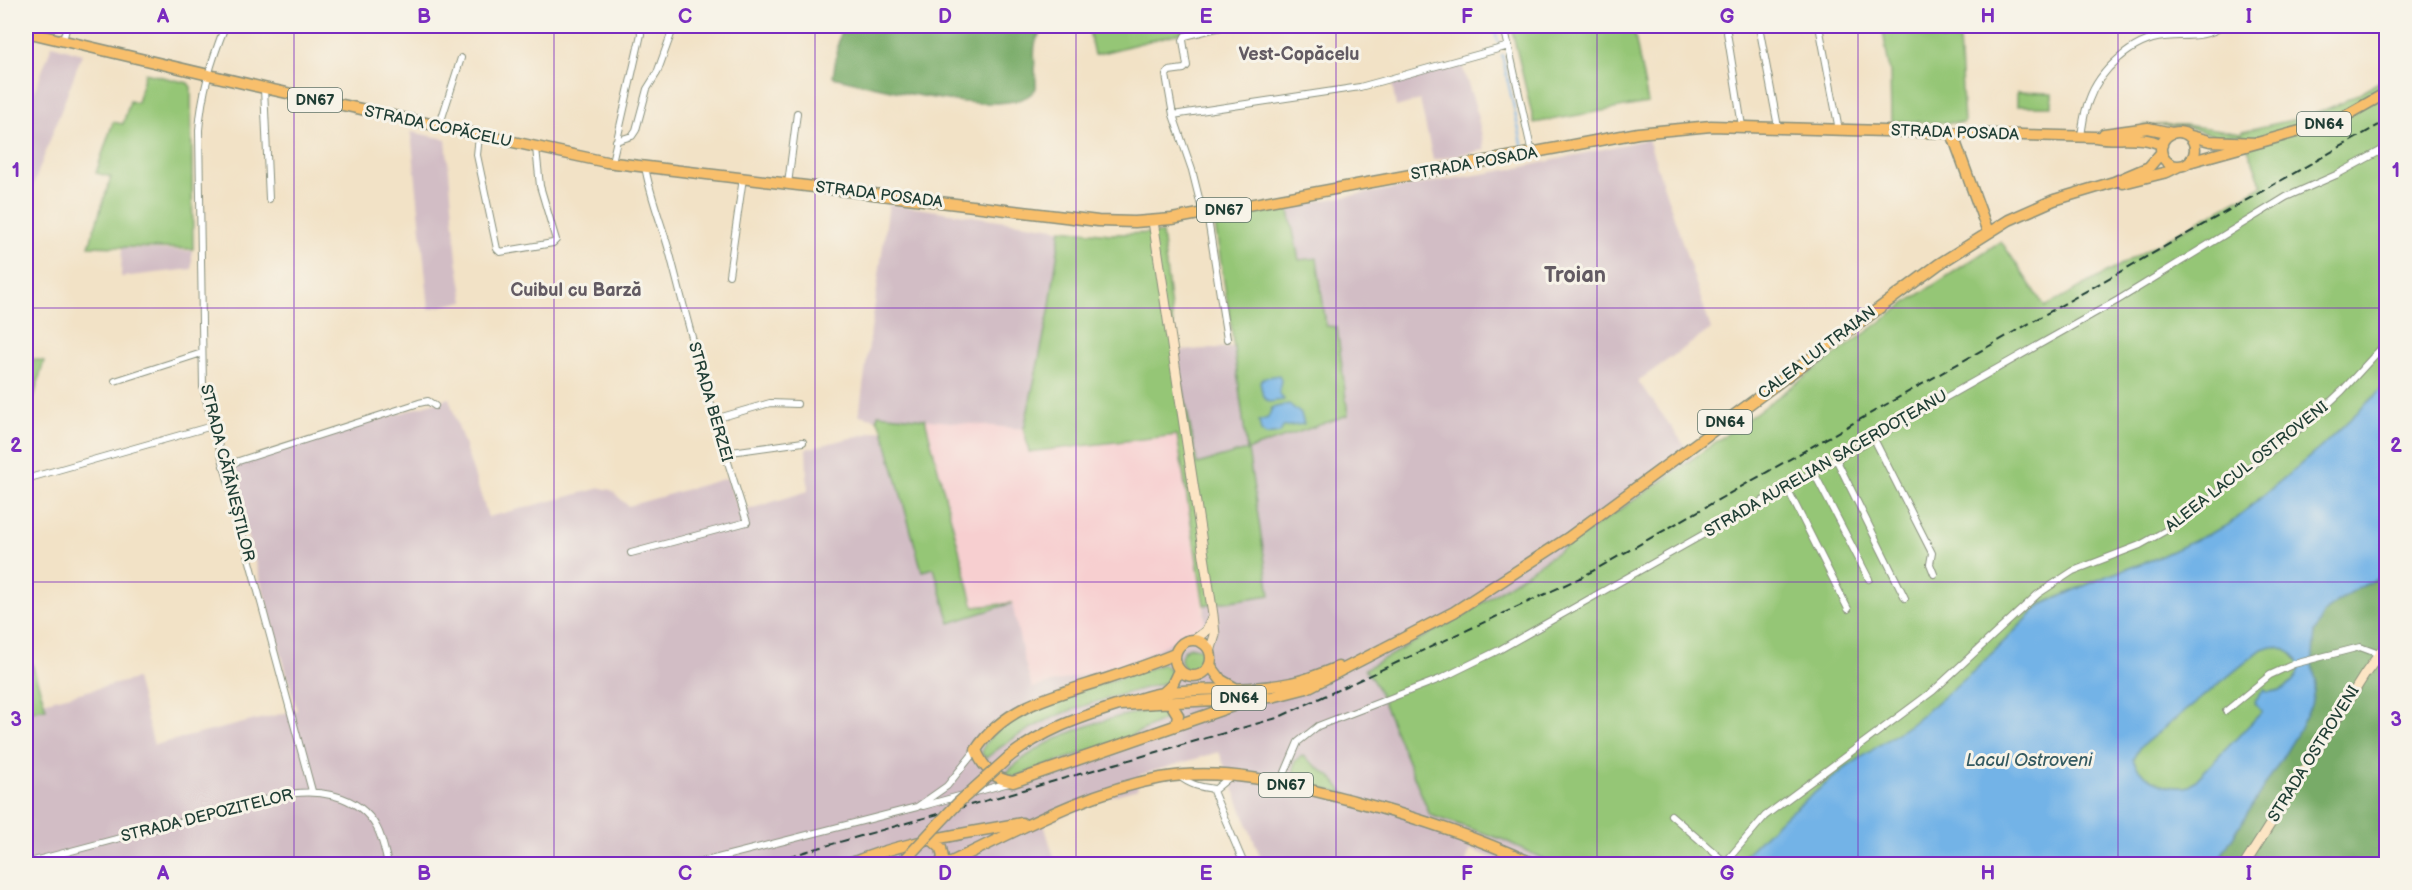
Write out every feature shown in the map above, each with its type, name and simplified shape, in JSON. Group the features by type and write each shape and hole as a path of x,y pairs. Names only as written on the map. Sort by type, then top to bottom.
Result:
{"main road":[{"name":"STRADA COPĂCELU","path":"26,32 264,88 609,162"},
{"name":"CALEA LUI TRAIAN","path":"2114,182 2132,181 2168,172 2184,164 2342,118 2386,93"},
{"name":"STRADA POSADA","path":"609,162 1081,220 1153,221 1662,129 1742,126 2081,136 2106,139 2147,139 2162,149"},
{"name":"STRADA POSADA","path":"2096,137 2148,128 2172,133"},
{"path":"2180,131 2191,136 2196,147 2193,158 2184,164 2168,163 2162,149 2165,137 2180,131"},
{"path":"1952,133 1988,232"},
{"name":"CALEA LUI TRAIAN","path":"2191,136 2210,141 2256,143"},
{"name":"CALEA LUI TRAIAN","path":"1120,705 1258,698 1289,694 1330,678 1351,664 1454,612 1583,527 1919,278 1988,232 2054,200 2114,182 2149,166 2162,149"},
{"path":"1194,640 1204,644 1210,652 1210,665 1207,670 1196,676 1184,674 1175,663 1180,645 1194,640"},
{"path":"1176,654 1029,705 993,728 976,750 982,762 993,775 1013,782 1258,698"},
{"name":"CALEA LUI TRAIAN","path":"901,864 966,796 1009,757 1037,736 1055,727 1098,711 1163,693 1290,684 1351,664"},
{"path":"1210,665 1221,680 1239,689"},
{"path":"1163,693 1172,685 1179,670"},
{"path":"1170,702 1177,711 1176,725"},
{"name":"DN67","path":"947,864 1034,820 1128,785 1178,776 1231,776 1280,784 1406,815 1472,838 1534,864"},
{"name":"DN67","path":"849,864 874,854 932,840 1034,820"},
{"path":"932,840 941,848 943,858 940,864"}],"street":[{"path":"63,40 68,26"},
{"name":"STRADA CĂTĂNEȘTILOR","path":"225,26 207,75 199,130 203,388 312,792"},
{"path":"609,162 641,34 640,26"},
{"path":"616,141 632,136 636,130 645,96 657,74 674,26"},
{"path":"1225,26 1185,36 1183,40 1187,66 1184,69 1169,71 1166,75 1173,115 1205,213 1227,339"},
{"path":"1504,26 1532,153"},
{"path":"1726,26 1742,126"},
{"path":"1759,26 1778,127"},
{"path":"1819,26 1839,130"},
{"path":"2081,136 2086,108 2093,90 2104,73 2120,59 2153,38 2197,34 2222,26"},
{"path":"1173,115 1360,87 1509,46"},
{"path":"439,127 461,58"},
{"path":"264,88 269,200"},
{"path":"788,184 797,113"},
{"path":"480,136 477,155 497,249 500,252 553,243 556,240 540,186 536,148"},
{"name":"STRADA AURELIAN SACERDOȚEANU","path":"1280,784 1298,742 1318,726 1440,679 1484,658 2118,300 2286,197 2336,175 2386,148"},
{"name":"STRADA BERZEI","path":"631,553 747,522 724,453 649,188 645,166"},
{"path":"729,275 743,178"},
{"path":"1153,221 1214,615 1215,635 1210,652"},
{"name":"ALEEA LACUL OSTROVENI","path":"1725,864 1765,816 1911,708 1976,653 2025,605 2063,577 2085,565 2140,545 2181,522 2313,418 2342,391 2386,343"},
{"path":"115,381 202,353"},
{"path":"223,466 420,402 428,401 435,406"},
{"path":"715,419 770,404 797,404"},
{"path":"26,478 212,426"},
{"path":"1873,438 1932,554 1929,564 1934,574"},
{"path":"724,453 803,442"},
{"path":"1836,459 1905,598"},
{"path":"1813,471 1869,579"},
{"path":"1786,486 1848,609"},
{"path":"1194,640 1206,631 1214,615"},
{"name":"STRADA OSTROVENI","path":"2245,864 2386,645"},
{"path":"2226,711 2270,675 2294,664 2360,646 2379,654"},
{"path":"917,807 947,786 976,750"},
{"path":"1178,776 1187,783 1214,789 1221,786 1231,776"},
{"path":"694,864 1013,782"},
{"path":"1214,789 1214,795 1244,864"},
{"name":"STRADA DEPOZITELOR","path":"26,863 278,796 312,792 345,800 361,809 372,819 379,831 388,864"},
{"path":"1671,815 1725,864"}],"shaded area":[{"path":"52,45 82,54 26,205 26,113"},
{"path":"1461,63 1475,105 1485,150 1433,160 1420,100 1396,107 1392,83"},
{"path":"411,132 446,139 457,258 464,301 429,309"},
{"path":"1648,139 1711,329 1638,381 1693,457 1658,484 1464,615 1366,669 1377,687 1504,840 1554,864 1510,864 1470,850 1465,864 1263,864 1219,752 1140,775 1137,789 1105,798 1044,824 1056,864 26,864 26,706 136,679 154,745 297,710 228,466 449,398 488,517 601,488 611,490 628,506 727,478 740,512 808,491 806,449 883,430 922,570 933,568 950,622 1012,603 1032,688 1130,663 1202,626 1205,620 1204,605 1270,595 1248,450 1196,464 1176,351 1234,347 1248,449 1326,327 1317,258 1299,260 1288,206 1518,168"},
{"path":"889,204 1061,229 1049,312 1024,429 878,415 877,419 859,415"},
{"path":"1151,232 1177,435 1205,620 1198,629 1130,663 1032,688 1023,655 974,607 925,419 1024,429 1111,234"},
{"path":"122,248 192,251 192,269 121,277"}],"green space":[{"path":"841,26 1052,26 1038,36 1035,43 1036,88 1023,98 1001,103 940,99 833,77"},
{"path":"1088,26 1207,26 1094,55"},
{"path":"1511,26 1633,26 1648,103 1534,123"},
{"path":"1882,26 1940,26 1941,40 1959,39 1964,123 1891,121 1890,72"},
{"path":"145,73 188,83 191,87 193,249 89,246 111,177 96,173 113,122 123,124 130,101 137,103"},
{"path":"2386,78 2386,385 2320,448 2228,525 2157,558 2107,576 2041,605 1975,670 1912,723 1843,770 1778,822 1736,864 1554,864 1504,840 1430,815 1377,687 1365,669 1464,615 1658,484 1912,299 2001,241 2045,307 2262,186 2243,135 2217,136 2183,126 2143,125 2185,125 2242,133 2242,131 2310,116 2343,102"},
{"path":"2017,92 2052,93 2052,106 2017,106"},
{"path":"1288,206 1299,260 1317,258 1326,326 1337,327 1348,415 1248,450 1270,595 1204,605 1177,435 1029,452 1024,429 1049,312 1061,229 1111,234 1162,233 1176,351 1197,464 1247,450 1231,325 1214,219"},
{"path":"26,358 44,361 31,407 26,409"},
{"path":"878,414 925,419 974,607 1012,603 950,623 934,568 922,571 883,430 877,419"},
{"path":"2386,574 2386,864 2216,864 2297,734 2311,705 2316,680 2312,666 2315,632 2323,615 2336,602"},
{"path":"2271,645 2286,650 2293,656 2300,670 2291,684 2283,689 2273,692 2265,690 2262,712 2190,786 2165,785 2142,772 2133,759 2139,748 2262,649"},
{"path":"26,646 46,708 26,712"},
{"path":"1193,647 1202,650 1205,659 1202,668 1193,671 1184,668 1181,659 1184,650"},
{"path":"1163,664 1172,671 1167,682 1072,710 1029,729 986,758 982,754 988,739 1005,725 1030,711 1091,687"},
{"path":"1163,708 1168,713 1166,719 1126,738 1014,777 1004,775 1039,748 1058,738 1120,716"},
{"path":"1303,756 1333,779 1345,794 1298,782 1294,763"}],"water":[{"path":"1279,375 1281,380 1279,393 1284,400 1269,402 1263,397 1260,382 1263,378"},
{"name":"Lacul Ostroveni","path":"2386,385 2386,574 2336,602 2323,615 2315,632 2312,666 2316,680 2311,705 2297,734 2216,864 1736,864 1778,822 1843,770 1912,723 1975,670 2041,605 2107,576 2157,558 2228,525 2320,448","holes":["2271,646 2284,649 2292,654 2297,662 2296,678 2290,685 2280,690 2267,692 2264,690 2254,703 2262,712 2190,786 2174,787 2157,782 2149,778 2137,766 2133,759 2139,748 2262,649"]},
{"path":"1289,404 1301,414 1304,424 1283,427 1280,433 1266,435 1261,431 1259,421 1268,418 1272,408"}],"waterway":[{"path":"1493,26 1498,42"},
{"path":"1502,55 1523,148"}],"railway":[{"path":"762,864 1277,718 1582,577 2386,121"}],"district":[{"name":"Vest-Copăcelu","path":"1299,54"},
{"name":"Troian","path":"1575,275"},
{"name":"Cuibul cu Barză","path":"576,290"}]}
